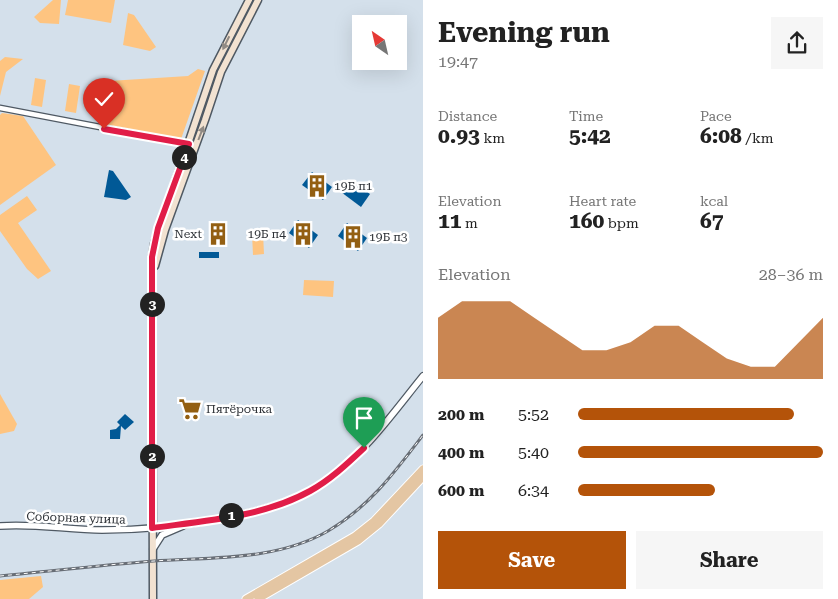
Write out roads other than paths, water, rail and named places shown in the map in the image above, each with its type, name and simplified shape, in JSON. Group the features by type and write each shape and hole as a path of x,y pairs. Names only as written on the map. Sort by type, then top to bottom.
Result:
{"main road":[{"path":"153,599 152,257 158,228 189,144 213,70 248,0"},
{"path":"153,269 221,72 258,0"},
{"path":"246,599 355,536 374,521 423,469"},
{"path":"258,599 358,541 379,524 423,477"}],"street":[{"path":"0,108 189,144"},
{"path":"153,549 162,535 194,522 256,511 280,504 303,495 325,482 364,448 423,376"},
{"name":"Соборная улица","path":"0,526 99,530 152,528 194,522"}],"railway":[{"path":"0,576 154,561 243,556 287,548 308,541 328,531 356,511 380,488 423,435"}],"place":[{"name":"19Б п1","path":"317,186"},
{"name":"Next","path":"218,234"},
{"name":"19Б п4","path":"303,234"},
{"name":"19Б п3","path":"353,237"},
{"name":"Пятёрочка","path":"190,409"}]}
